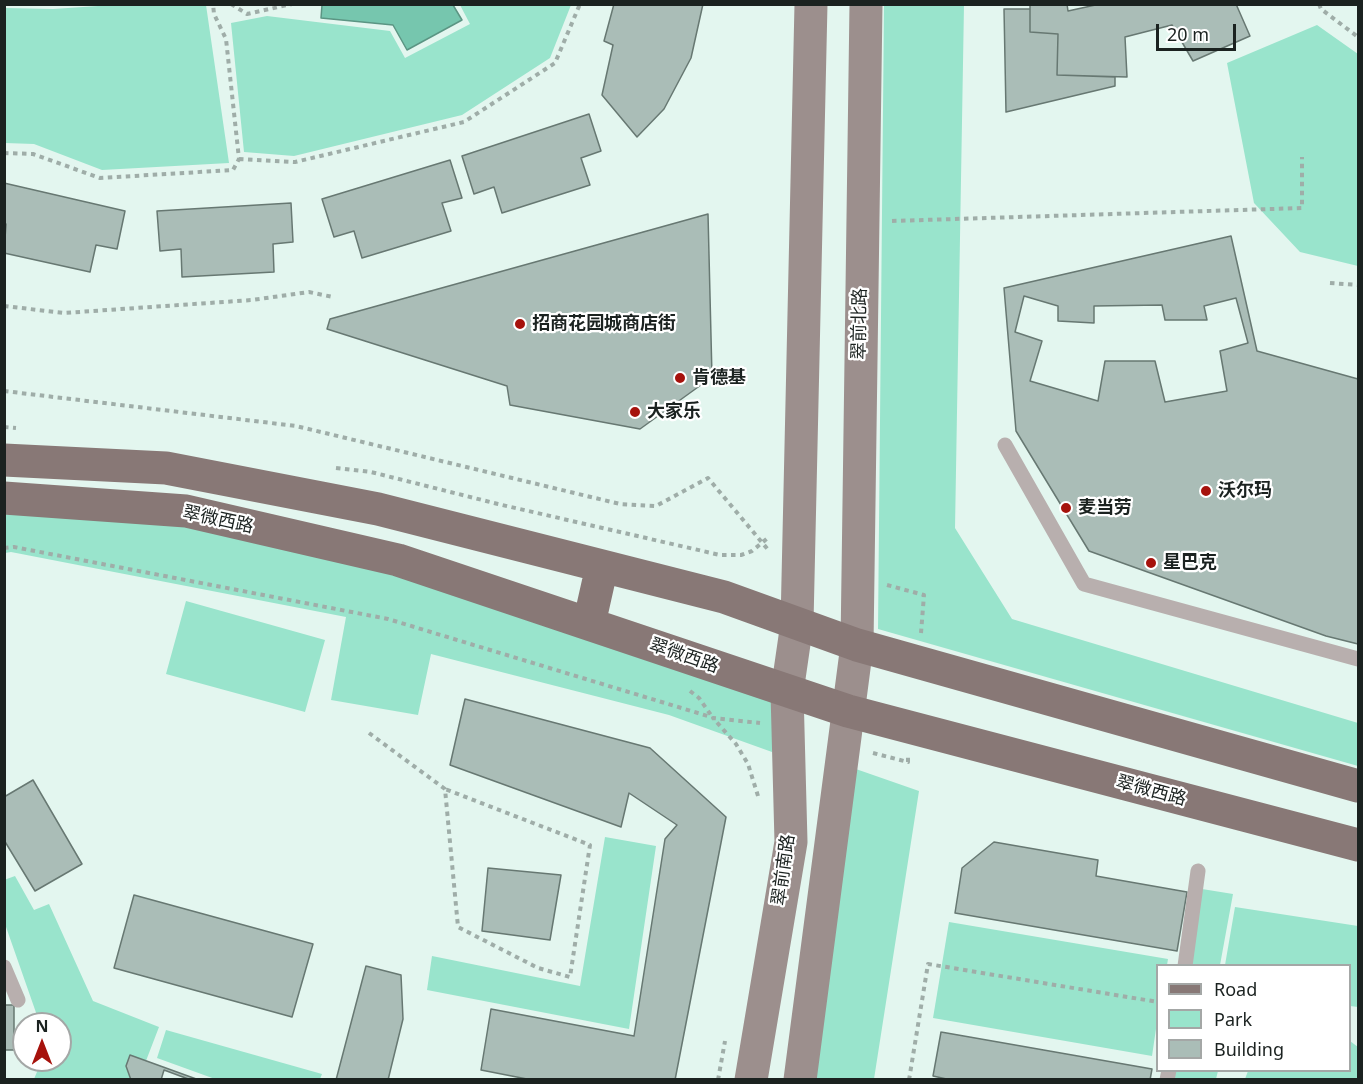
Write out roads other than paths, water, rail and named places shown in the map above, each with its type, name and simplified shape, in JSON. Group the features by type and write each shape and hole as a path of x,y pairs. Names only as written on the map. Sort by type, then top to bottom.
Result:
{"main road":[{"path":"797,623 811,4"},
{"name":"翠前北路","path":"848,711 857,645 866,4"},
{"path":"4,460 166,468 378,509 724,597 857,645 1359,786"},
{"name":"翠微西路","path":"4,498 186,512 398,560 848,711 1359,845"},
{"path":"589,624 602,566"},
{"name":"翠前南路","path":"751,1080 790,842 787,692 797,623"},
{"path":"800,1080 848,711"}],"lane":[{"path":"1005,444 1084,584 1359,659"},
{"path":"1185,964 1198,871"},
{"path":"4,967 18,1000"}],"place":[{"name":"招商花园城商店街","path":"520,324"},
{"name":"肯德基","path":"680,378"},
{"name":"大家乐","path":"635,412"},
{"name":"沃尔玛","path":"1206,491"},
{"name":"麦当劳","path":"1066,508"},
{"name":"星巴克","path":"1151,563"}]}
